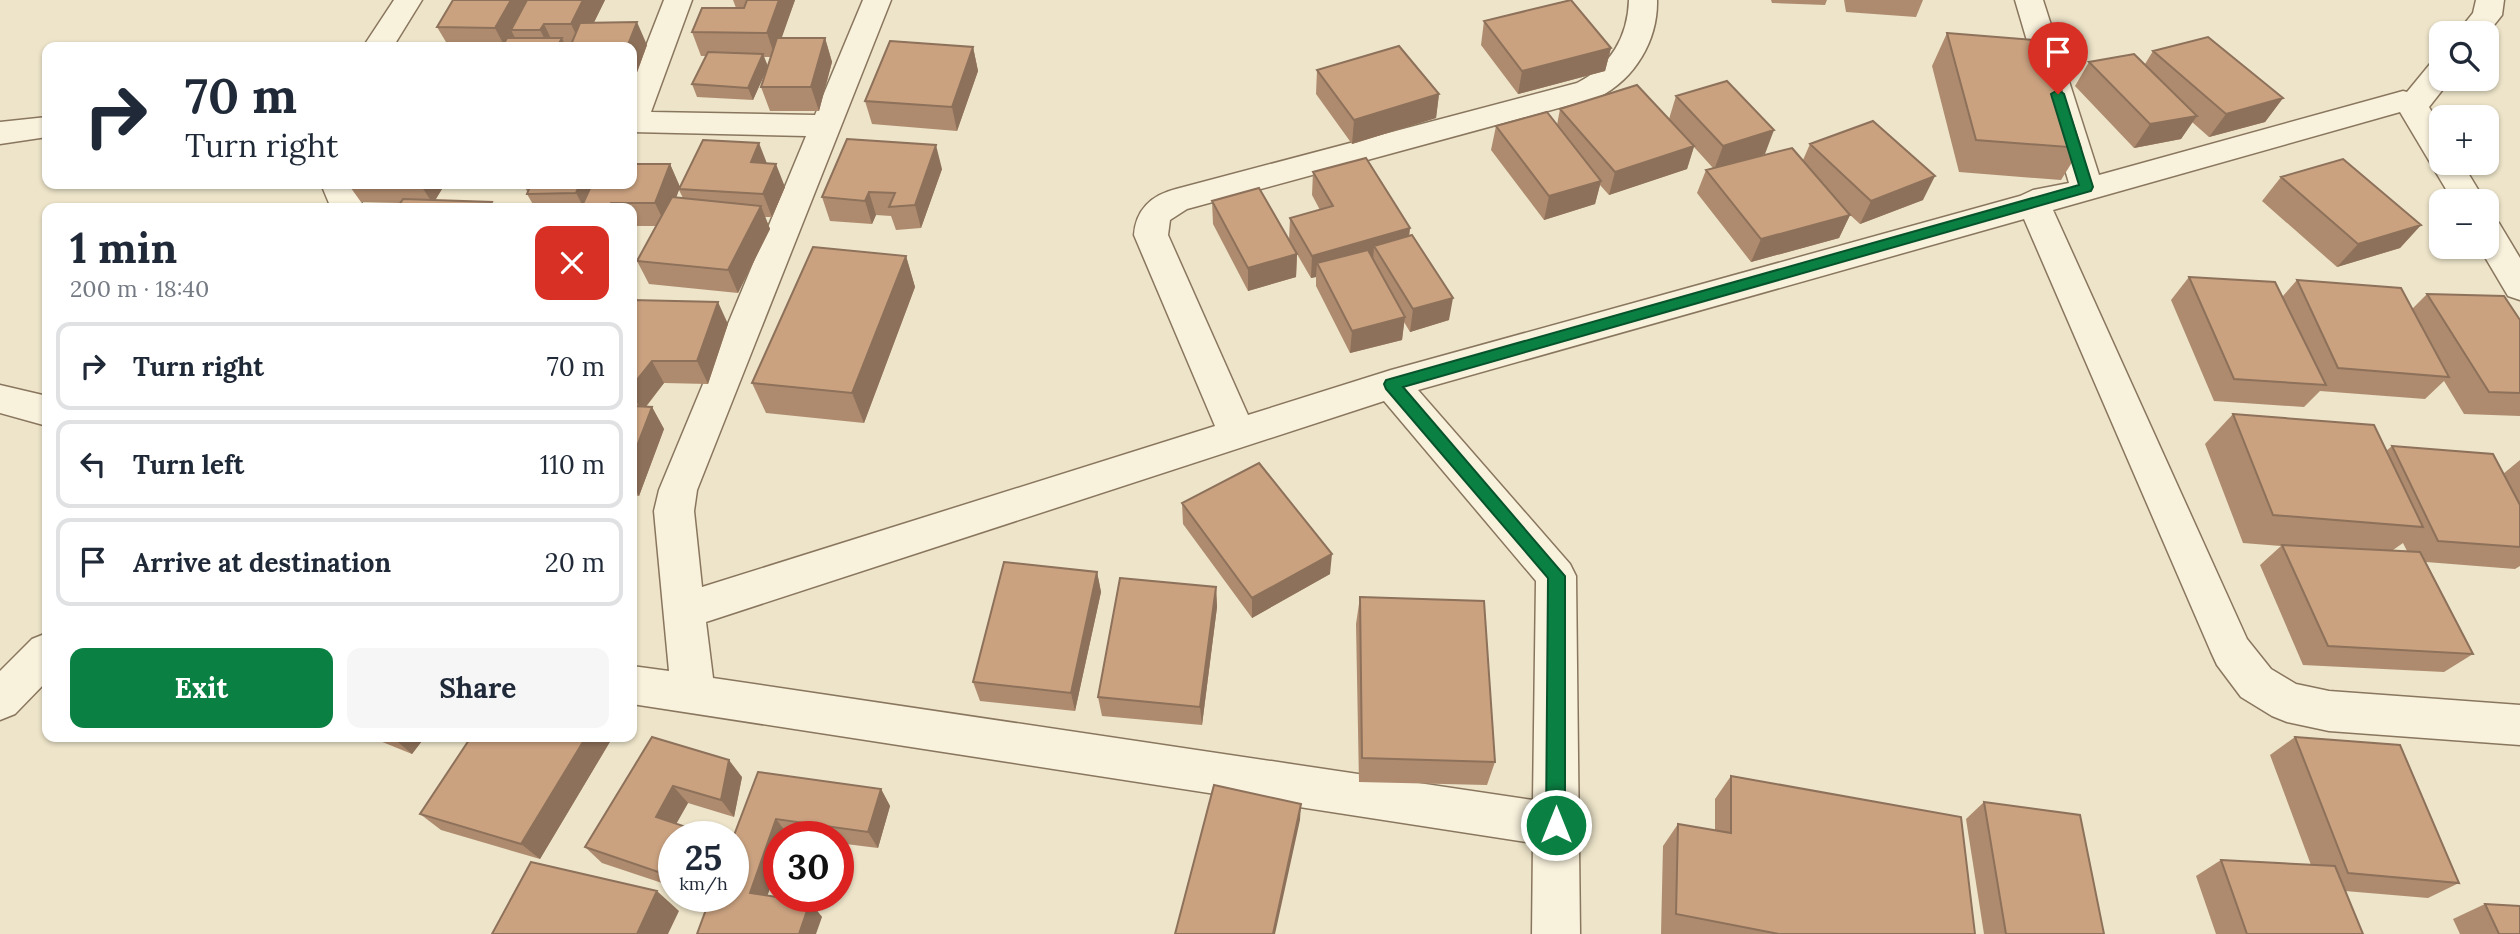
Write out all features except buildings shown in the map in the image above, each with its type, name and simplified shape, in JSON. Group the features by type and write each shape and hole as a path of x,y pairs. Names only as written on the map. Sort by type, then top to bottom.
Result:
{"street":[{"path":"381,42 408,0"},
{"path":"637,109 678,0"},
{"path":"693,695 674,511 678,490 877,0"},
{"path":"1237,434 1151,234 1151,219 1158,209 1176,200 1588,90 1611,77 1623,61 1640,26 1643,0"},
{"path":"2029,0 2087,187"},
{"path":"2482,21 2487,15 2490,0"},
{"path":"2413,106 2429,86"},
{"path":"685,611 1391,384 2087,187 2403,101 2413,106 2429,134"},
{"path":"637,122 826,126"},
{"path":"0,133 42,128"},
{"path":"2034,202 2232,652 2256,683 2287,702 2329,711 2520,724"},
{"path":"2499,251 2520,287"},
{"path":"1391,384 1556,576 1556,934"},
{"path":"0,399 42,410"},
{"path":"0,700 42,657"},
{"path":"637,686 1556,825"}],"route":[{"path":"1556,825 1556,576 1391,384 2087,187 2058,94"}]}
